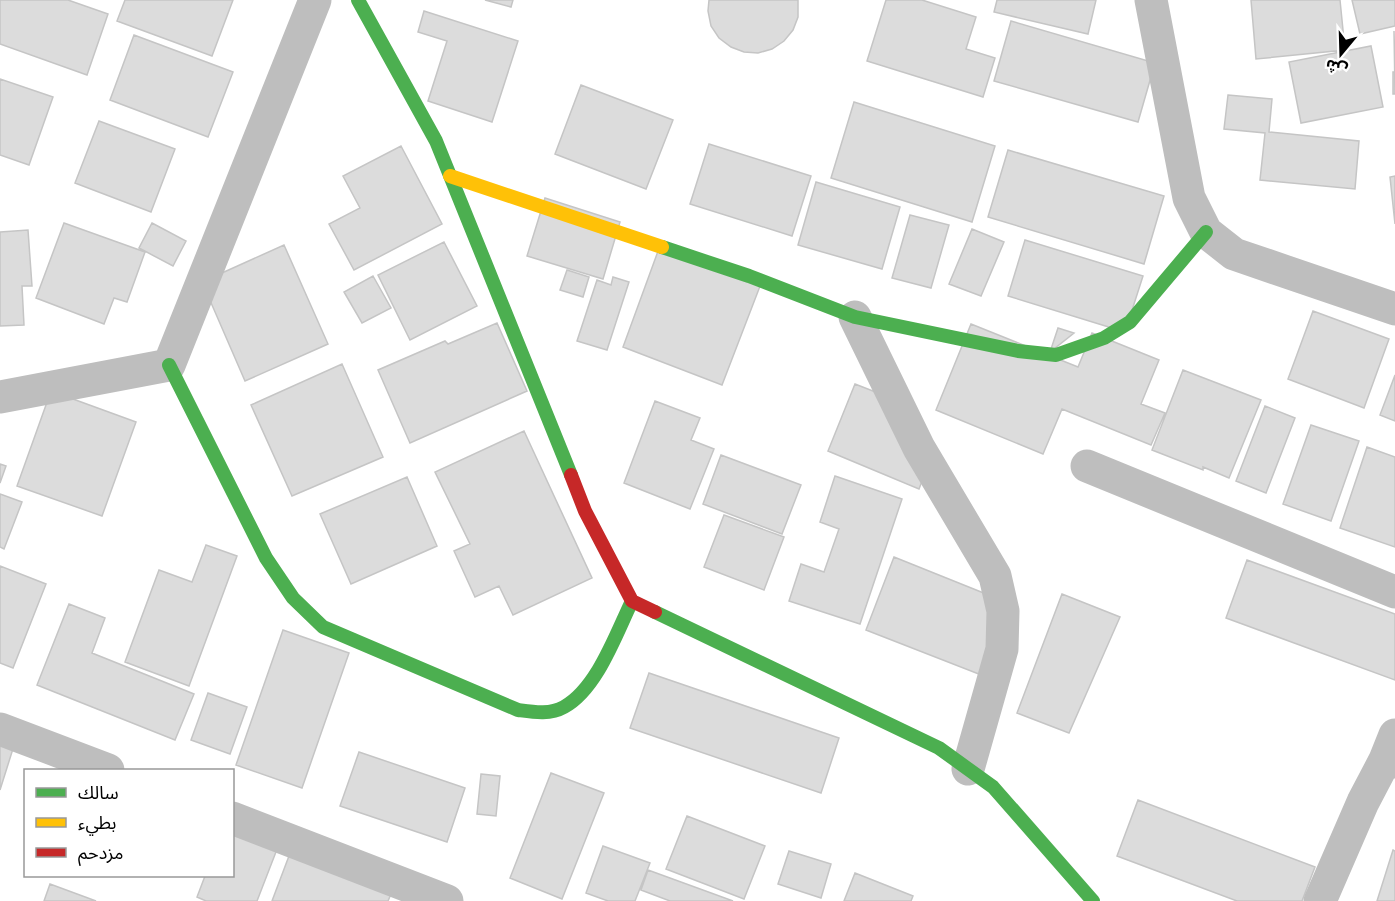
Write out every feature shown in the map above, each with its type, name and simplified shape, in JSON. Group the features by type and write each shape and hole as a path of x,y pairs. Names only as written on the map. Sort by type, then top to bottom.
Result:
{"street":[{"path":"315,0 169,365 266,558 293,598 323,627 518,710 542,713 564,707 592,682 632,601"},
{"path":"358,0 436,141 585,511 632,601 939,748 993,787 1093,901"},
{"path":"1151,0 1189,198 1206,232 1234,254 1395,309"},
{"path":"450,176 749,276 855,317 1018,351 1056,355 1104,338 1130,322 1206,232"},
{"path":"855,317 919,448 995,576 1003,611 1002,649 968,769"},
{"path":"0,397 169,365"},
{"path":"1087,465 1395,592"},
{"path":"0,729 103,769"},
{"path":"1320,901 1363,802 1392,752"},
{"path":"234,819 447,901"}],"building":[{"path":"0,0 68,0 108,14 87,75 0,44"},
{"path":"125,0 233,0 212,56 117,21"},
{"path":"485,0 513,0 511,7"},
{"path":"709,0 798,0 798,17 793,30 784,41 772,49 758,53 744,52 731,47 719,38 711,26 708,11"},
{"path":"886,0 922,0 976,17 966,49 995,58 983,97 867,61"},
{"path":"997,0 1096,0 1088,34 994,12"},
{"path":"1251,0 1340,0 1345,50 1256,59"},
{"path":"1352,0 1395,0 1395,26 1360,34"},
{"path":"424,11 518,41 492,122 428,101 447,41 418,32"},
{"path":"1011,21 1155,63 1138,122 994,81"},
{"path":"134,35 233,72 208,137 110,100"},
{"path":"1371,46 1383,107 1301,123 1289,62"},
{"path":"1393,72 1395,72 1395,94 1393,94"},
{"path":"0,79 53,97 29,165 0,155"},
{"path":"581,85 673,120 646,189 555,154"},
{"path":"1228,95 1272,99 1269,132 1359,141 1355,189 1260,180 1265,133 1224,129"},
{"path":"854,102 995,146 972,222 831,178"},
{"path":"99,121 175,149 151,212 75,183"},
{"path":"709,144 811,176 792,236 690,204"},
{"path":"401,146 442,224 354,270 329,224 360,208 343,176"},
{"path":"1008,150 1164,196 1144,264 988,217"},
{"path":"1395,176 1395,224 1390,177"},
{"path":"816,182 900,207 882,269 798,245"},
{"path":"545,198 620,222 603,279 527,256"},
{"path":"910,215 949,225 931,288 892,278"},
{"path":"64,223 145,252 127,302 114,298 104,324 36,298"},
{"path":"152,223 186,241 173,266 139,248"},
{"path":"972,229 1004,242 981,296 949,284"},
{"path":"28,230 32,286 22,286 24,325 0,326 0,232"},
{"path":"1025,240 1143,276 1125,332 1008,296"},
{"path":"444,242 477,306 410,340 378,275"},
{"path":"661,243 762,281 722,385 623,347"},
{"path":"284,245 328,344 245,381 202,282"},
{"path":"567,270 589,277 583,297 560,290"},
{"path":"373,276 391,308 362,323 344,292"},
{"path":"613,277 629,282 607,350 577,341 597,280 611,285"},
{"path":"1313,311 1389,339 1364,408 1288,379"},
{"path":"497,323 527,391 410,443 378,370 445,341 448,344"},
{"path":"971,324 1078,367 1092,333 1159,360 1141,404 1165,413 1151,445 1062,409 1043,454 936,410"},
{"path":"1058,328 1074,333 1050,352"},
{"path":"342,364 383,457 292,496 251,405"},
{"path":"1183,370 1261,400 1229,478 1152,450"},
{"path":"1395,375 1395,421 1380,415"},
{"path":"855,384 914,407 931,458 919,489 828,451"},
{"path":"51,391 136,422 102,516 17,486"},
{"path":"655,401 700,418 691,440 714,449 690,509 624,483"},
{"path":"1265,406 1295,418 1266,493 1236,481"},
{"path":"1311,425 1359,441 1331,521 1283,504"},
{"path":"524,431 592,578 513,615 499,586 475,597 454,551 470,544 435,472"},
{"path":"1367,447 1395,457 1395,547 1340,528"},
{"path":"721,455 801,485 782,534 703,504"},
{"path":"0,464 6,466 0,483"},
{"path":"835,476 902,499 860,624 789,601 801,564 824,572 839,529 820,522"},
{"path":"407,477 437,546 351,584 320,514"},
{"path":"0,494 22,502 4,549 0,547"},
{"path":"724,515 784,537 764,590 704,567"},
{"path":"206,545 237,556 189,686 125,662 159,570 192,582"},
{"path":"894,557 1016,606 989,678 866,630"},
{"path":"1247,560 1395,614 1395,680 1226,618"},
{"path":"0,566 46,584 13,668 0,663"},
{"path":"1062,594 1120,617 1069,733 1017,713"},
{"path":"69,604 105,618 92,653 194,694 175,740 37,685"},
{"path":"283,630 349,653 302,788 236,765"},
{"path":"649,673 839,738 821,793 630,728"},
{"path":"208,693 247,707 230,754 191,740"},
{"path":"0,730 17,736 0,790"},
{"path":"359,752 465,788 447,842 340,806"},
{"path":"551,773 604,793 562,899 510,878"},
{"path":"481,774 500,776 496,816 477,814"},
{"path":"1138,800 1315,867 1302,901 1237,901 1117,856"},
{"path":"687,816 765,846 744,899 666,869"},
{"path":"234,822 281,839 257,901 206,901 197,897 205,877 234,877"},
{"path":"603,846 650,863 635,901 608,901 586,893"},
{"path":"292,848 394,887 388,901 272,901"},
{"path":"1393,850 1395,851 1395,901 1377,901"},
{"path":"789,851 831,864 821,898 778,884"},
{"path":"648,870 733,901 670,901 641,890"},
{"path":"855,873 913,896 911,901 844,901"},
{"path":"50,884 96,901 44,901"}],"traffic: fast":[{"path":"358,0 436,141 571,475"},
{"path":"662,247 749,276 855,317 1018,351 1056,355 1104,338 1130,322 1206,232"},
{"path":"169,365 266,558 293,598 323,627 518,710 547,712 559,710 576,699 596,674 632,601"},
{"path":"655,612 939,748 993,787 1093,901"}],"traffic: slow":[{"path":"450,176 662,247"}],"traffic: jam":[{"path":"571,475 585,511 632,601 655,612"}]}
